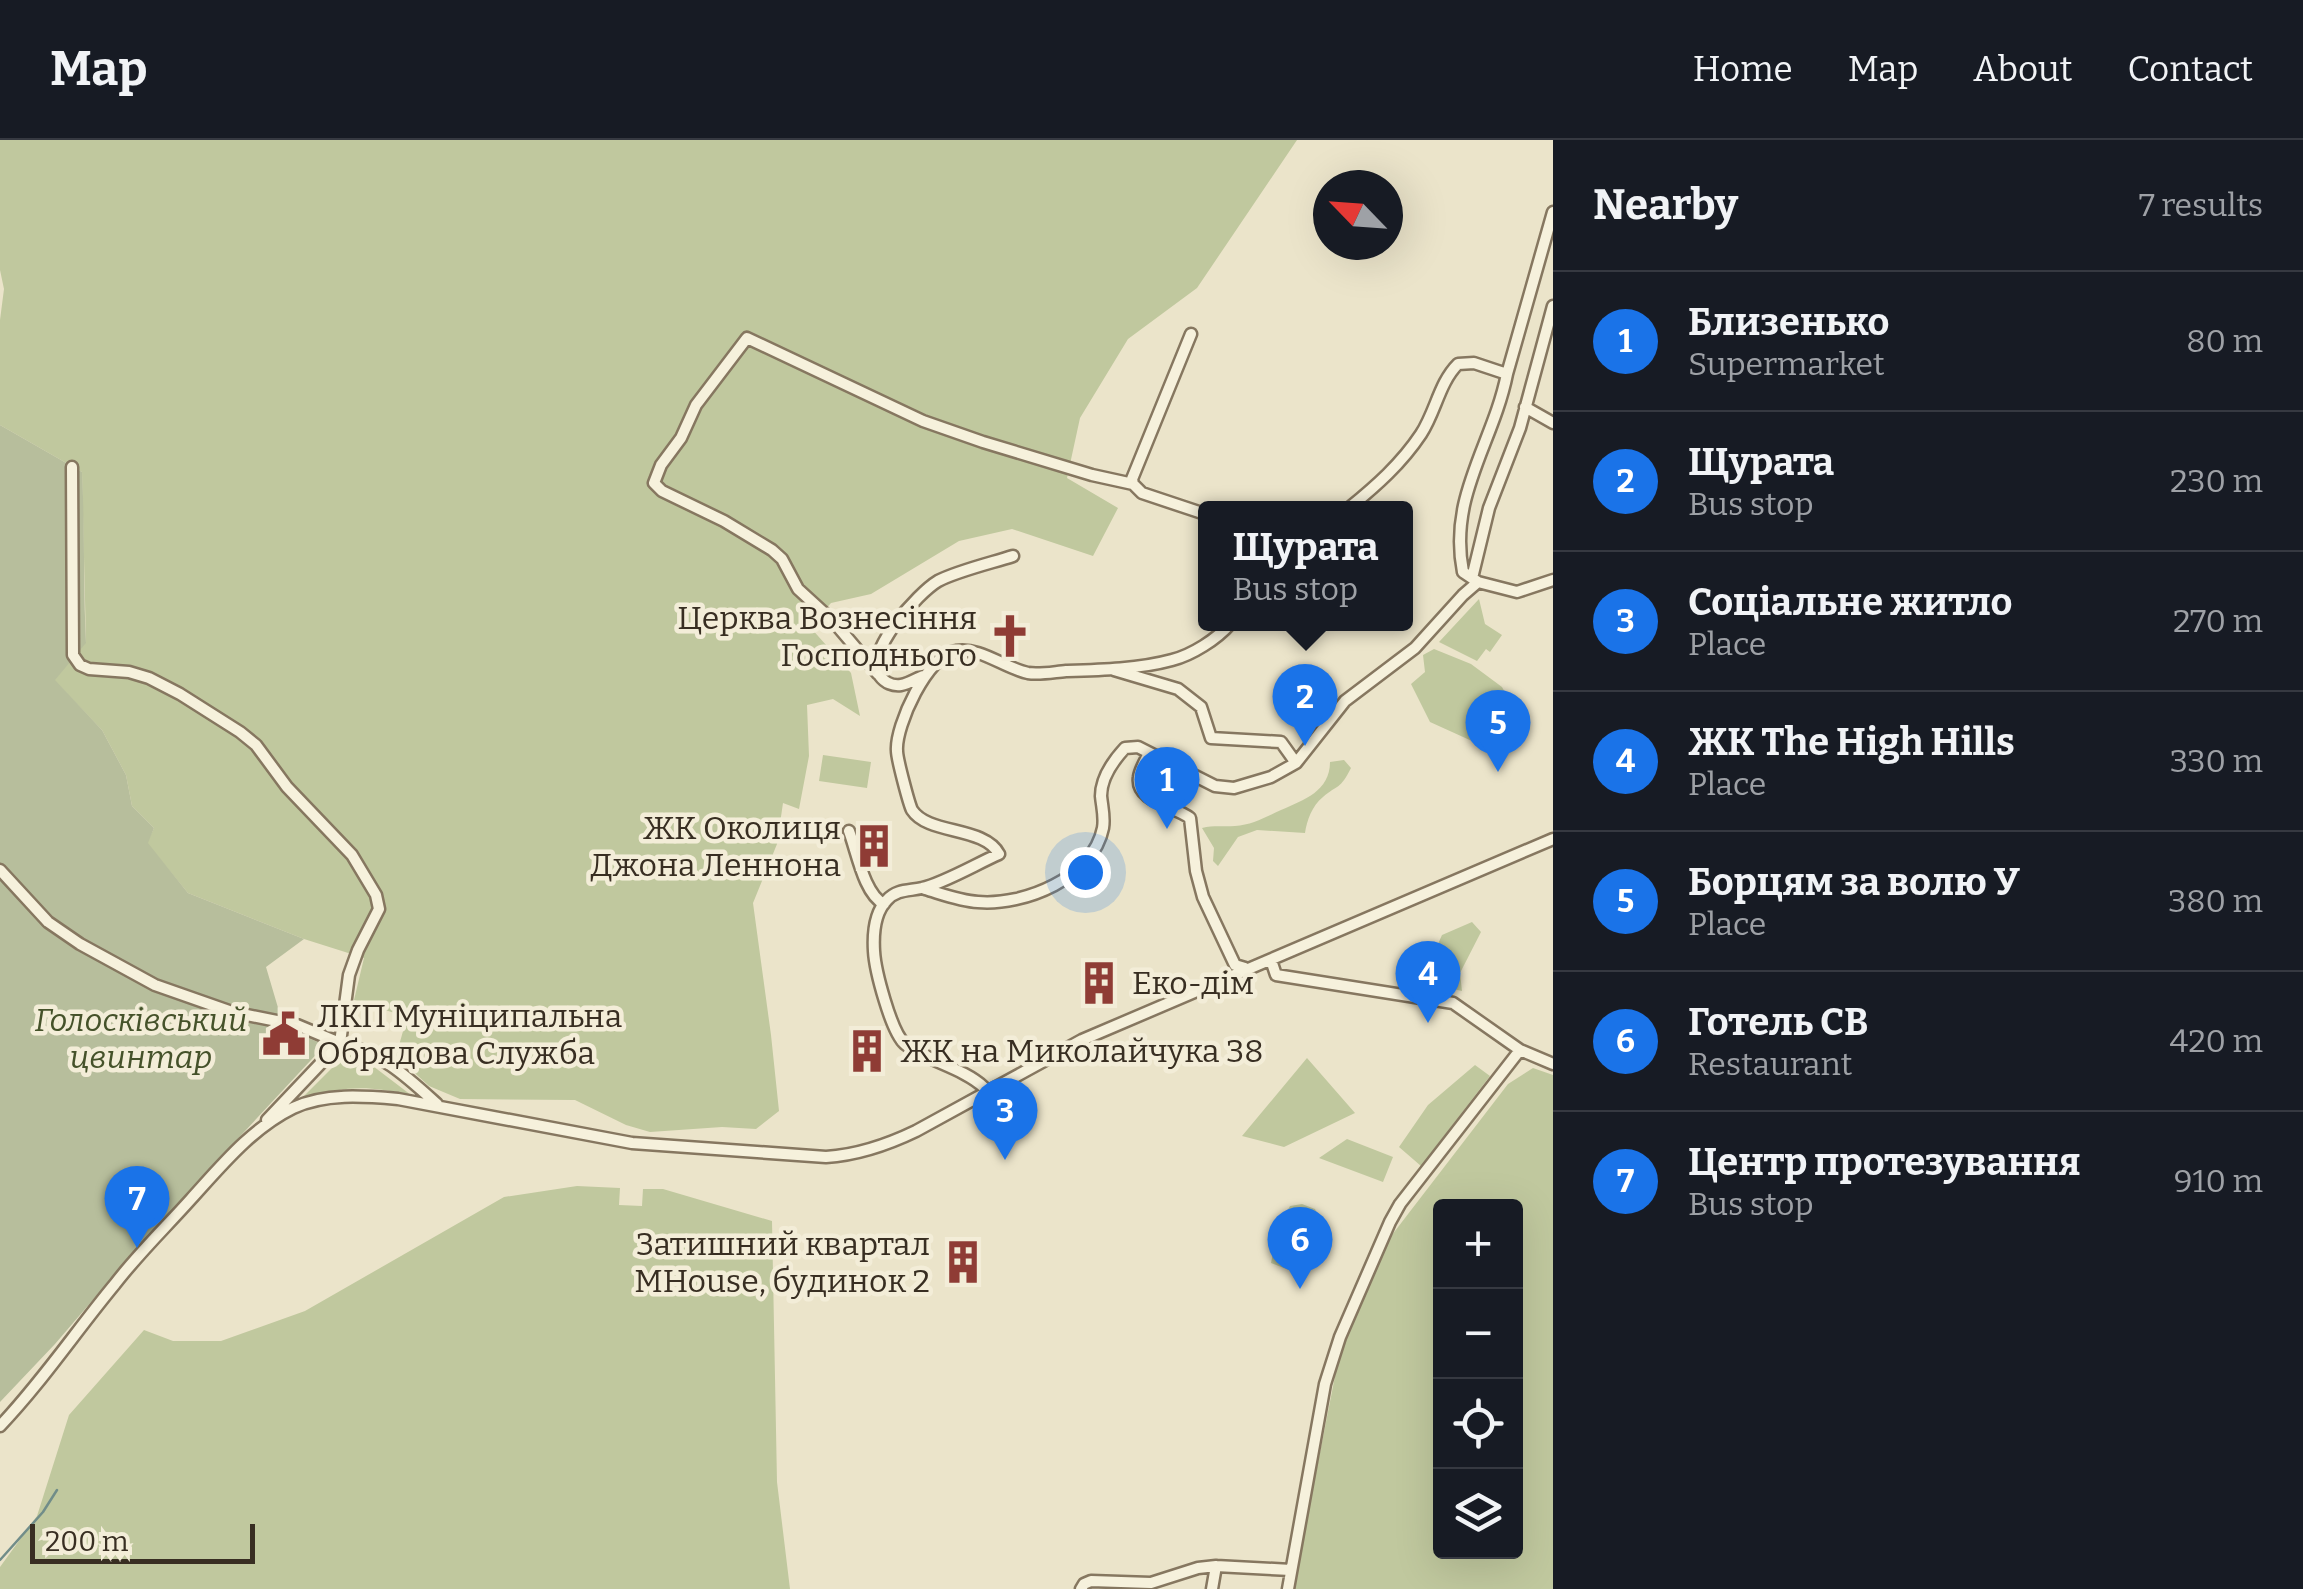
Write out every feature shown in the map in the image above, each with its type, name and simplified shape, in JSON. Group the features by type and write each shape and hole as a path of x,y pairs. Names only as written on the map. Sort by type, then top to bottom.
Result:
{"street":[{"path":"1553,212 1502,396 1460,517 1463,572 1475,580 1516,592 1553,580"},
{"path":"924,888 962,899 998,902 1016,900 1068,876 1088,860 1101,835 1102,789 1111,766 1130,746 1226,788 1261,782 1296,763 1345,701 1415,648 1475,580 1489,508 1520,428 1553,306"},
{"path":"1133,484 1191,334"},
{"path":"924,676 901,685 884,680 833,621 798,589 782,559 772,550 662,491 654,482 696,405 746,338 923,420 983,442 1133,484 1142,492 1198,512"},
{"path":"1357,501 1397,466 1423,431 1445,381 1458,364 1474,363 1507,374"},
{"path":"1525,407 1553,423"},
{"path":"0,1426 115,1283 340,1043 349,975 379,909 376,895 344,844 288,787 256,745 180,694 148,678 80,665 73,654 72,467"},
{"path":"878,674 880,650 907,608 937,582 1013,556"},
{"path":"994,1132 996,1112 989,1093 975,1080 905,1043 892,1026 874,953 876,925 888,898 901,890 924,888 999,854 996,847 923,820 912,810 897,752 903,722 924,676 941,657 958,650 1029,673 1111,669 1175,660 1221,631"},
{"path":"1111,669 1178,689 1200,706 1211,738 1281,742 1296,763"},
{"path":"1149,753 1138,778 1140,789 1190,818 1203,897 1231,958 1239,968 1246,968"},
{"path":"849,831 869,890 875,900 884,904"},
{"path":"260,1128 296,1107 360,1096 438,1105 632,1143 845,1156 889,1144 1082,1040 1553,839"},
{"path":"0,870 48,922 155,985 232,1012 297,1025 364,1050 388,1063 438,1105"},
{"path":"1271,960 1276,975 1453,1003 1520,1050 1553,1064"},
{"path":"1288,1589 1325,1384 1340,1337 1400,1204 1520,1050"},
{"path":"1081,1589 1090,1582 1152,1583 1216,1566 1291,1570"},
{"path":"1212,1589 1216,1566"},
{"path":"1169,1589 1174,1576"}],"green space":[{"path":"0,140 1297,140 1197,288 1128,339 1080,418 1067,478 1118,508 1093,556 1012,529 959,541 871,594 831,603 810,627 851,673 860,716 833,699 807,705 809,756 799,809 783,803 777,844 753,903 779,1111 756,1129 650,1132 575,1100 460,1099 429,1086 396,1056 407,1017 354,1000 364,958 188,893 147,843 154,828 132,806 126,775 102,730 54,680 86,642 82,472 0,425 0,320 4,289 0,270"},
{"name":"Голосківський цвинтар","path":"0,425 82,472 86,643 55,680 102,730 126,775 132,806 154,828 148,843 188,893 304,939 266,967 284,1028 325,1045 0,1402"},
{"path":"1479,599 1485,624 1502,635 1490,652 1486,649 1477,661 1439,642"},
{"path":"1434,649 1471,664 1502,687 1520,720 1505,756 1430,722 1411,684 1425,672 1423,655"},
{"path":"823,755 871,762 867,788 819,781"},
{"path":"1344,760 1351,768 1341,783 1316,805 1305,833 1257,830 1238,837 1218,866 1213,861 1214,848 1202,828 1247,824 1298,802 1321,787 1330,762"},
{"path":"1472,922 1481,932 1460,973 1462,991 1421,982 1442,935"},
{"path":"346,1054 365,1060 411,1095 356,1088 302,1098"},
{"path":"1307,1058 1355,1113 1284,1147 1242,1136"},
{"path":"1475,1065 1490,1076 1421,1166 1399,1147 1428,1105"},
{"path":"1533,1068 1553,1075 1553,1589 1293,1589 1341,1346 1385,1244 1508,1084"},
{"path":"1347,1139 1393,1157 1383,1182 1319,1158"},
{"path":"577,1186 620,1188 619,1205 642,1206 643,1189 663,1189 772,1221 777,1482 790,1589 0,1589 0,1567 37,1516 69,1415 144,1330 173,1341 221,1341 305,1311 504,1197"},
{"path":"1302,1204 1315,1209 1323,1225 1302,1275 1271,1263 1278,1227 1290,1206"}],"waterway":[{"path":"0,1560 43,1512 57,1490"}],"place":[{"name":"Церква Вознесіння Господнього","path":"1010,636"},
{"name":"Щурата","path":"1305,746"},
{"name":"Борцям за волю У","path":"1498,772"},
{"name":"Близенько","path":"1167,829"},
{"name":"ЖК Околиця Джона Леннона","path":"874,846"},
{"name":"Еко-дім","path":"1099,983"},
{"name":"ЖК The High Hills","path":"1428,1023"},
{"name":"ЛКП Муніципальна Обрядова Служба","path":"284,1034"},
{"name":"ЖК на Миколайчука 38","path":"867,1051"},
{"name":"Соціальне житло","path":"1005,1160"},
{"name":"Центр протезування","path":"137,1248"},
{"name":"Затишний квартал MHouse, будинок 2","path":"963,1262"},
{"name":"Готель СВ","path":"1300,1289"}]}
